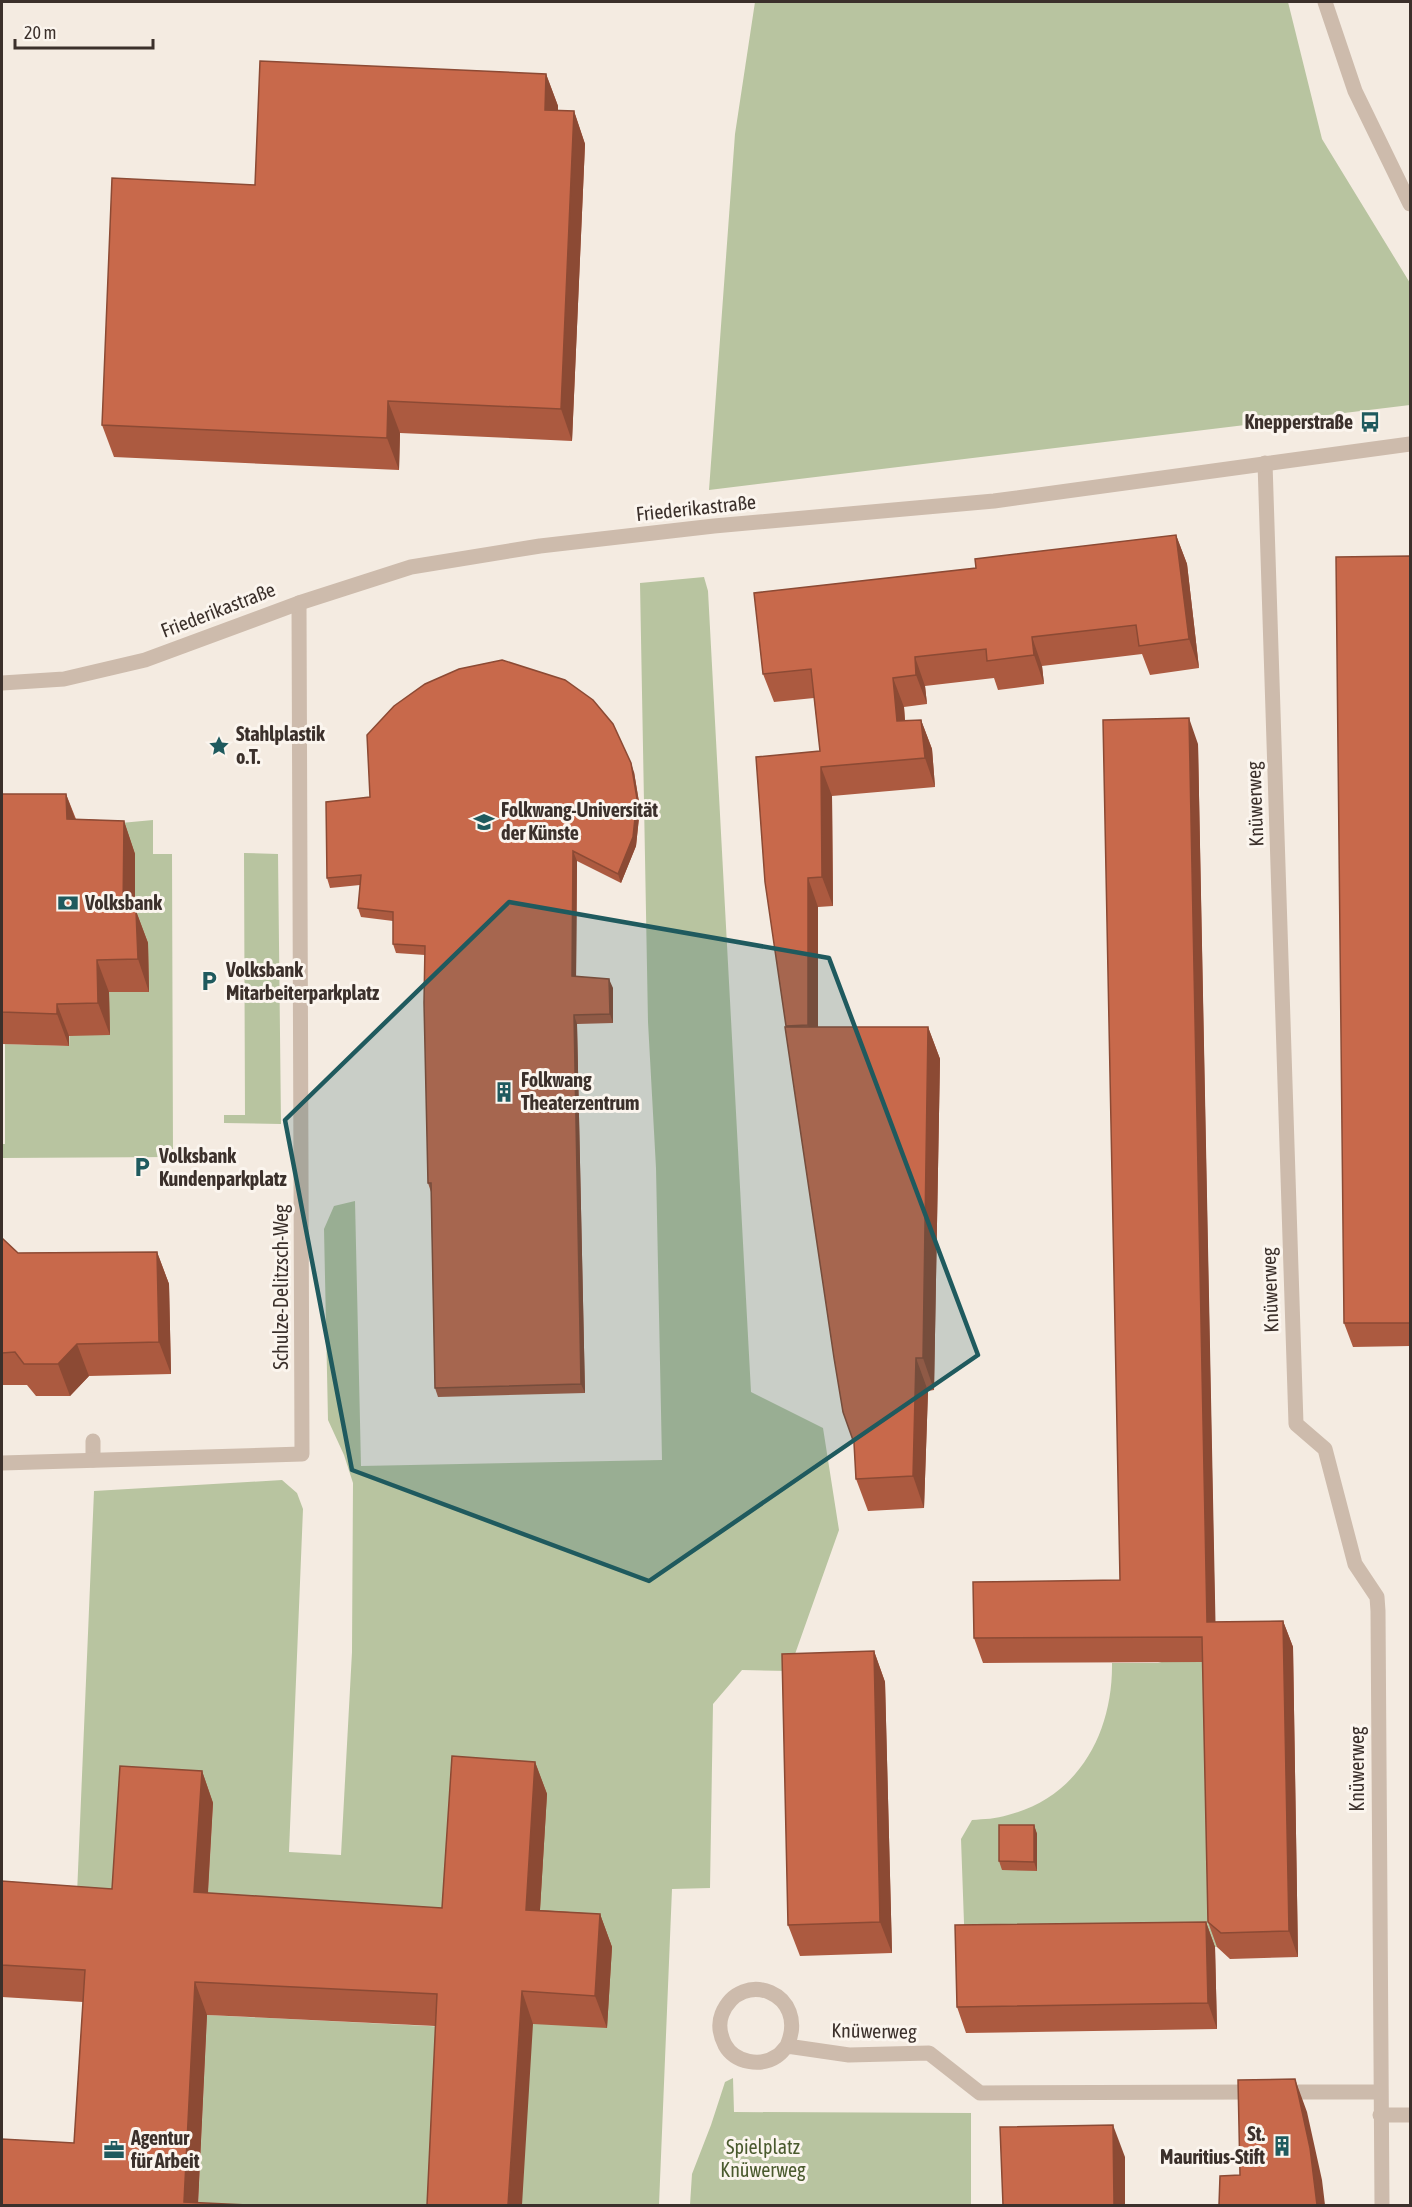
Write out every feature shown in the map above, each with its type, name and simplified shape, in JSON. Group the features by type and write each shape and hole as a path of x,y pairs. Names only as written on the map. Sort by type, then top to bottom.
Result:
{"street":[{"path":"1324,2 1355,91 1410,204"},
{"name":"Friederikastraße","path":"2,683 64,679 145,660 299,603 411,567 540,546 769,520 994,501 1410,444"},
{"name":"Knüwerweg","path":"1265,463 1296,1424 1325,1449 1355,1564 1377,1597 1379,2092 1382,2205"},
{"name":"Schulze-Delitzsch-Weg","path":"2,1462 302,1454 299,603"},
{"path":"93,1441 93,1460"},
{"path":"762,1989 777,1995 786,2004 793,2018 792,2034 787,2046 777,2056 764,2062 748,2062 736,2056 726,2047 720,2033 719,2021 726,2006 736,1995 749,1990 762,1989"},
{"name":"Knüwerweg","path":"787,2046 849,2055 929,2053 980,2092 1379,2092"},
{"path":"1380,2115 1410,2115"}],"highlighted area":[{"path":"509,902 829,958 978,1355 649,1581 352,1470 285,1120"}],"green space":[{"path":"755,2 1288,2 1322,139 1410,283 1410,405 709,490 735,134"},
{"path":"704,577 708,591 751,1392 823,1428 839,1530 789,1671 742,1670 713,1704 710,1888 672,1889 659,2205 522,2205 454,1941 206,1924 213,1804 124,1921 76,1918 94,1491 282,1480 297,1493 303,1509 289,1852 341,1855 352,1652 353,1483 344,1455 328,1420 324,1229 334,1206 355,1201 361,1466 662,1460 656,1168 648,1022 640,583"},
{"path":"153,820 153,854 172,854 173,1157 2,1158 2,1144 5,1144 5,1044 69,1046 78,827"},
{"path":"244,853 278,854 281,1124 224,1123 224,1115 245,1115"},
{"path":"1211,1648 1217,1947 965,1951 961,1839 972,1820 1004,1816 1033,1806 1054,1793 1072,1777 1087,1758 1098,1737 1111,1689 1112,1663 1158,1663"},
{"path":"207,2015 448,2027 440,2205 198,2206"},
{"name":"Spielplatz Knüwerweg","path":"733,2078 734,2112 971,2113 971,2205 690,2205 692,2174 725,2082"}],"building":[{"path":"260,61 546,74 545,110 574,111 561,409 388,401 387,438 102,425 112,178 255,185"},
{"path":"1176,535 1189,639 1139,646 1136,625 1032,637 1034,655 987,661 986,649 915,657 916,675 893,678 897,721 921,720 925,758 821,767 822,877 808,878 808,1025 786,1026 765,882 756,757 820,751 811,669 763,674 754,593 976,568 975,559"},
{"path":"1410,556 1410,1323 1344,1323 1336,557"},
{"name":"Folkwang Theaterzentrum","path":"502,660 565,680 593,700 613,724 631,763 637,799 633,837 618,874 573,851 572,976 609,979 610,1014 574,1015 581,1384 435,1388 431,1183 428,1183 425,946 393,944 393,912 358,908 361,875 327,878 326,802 370,797 367,735 394,706 425,684 459,669"},
{"path":"1189,718 1207,1622 1283,1621 1289,1931 1221,1933 1208,1922 1202,1637 974,1638 973,1582 1120,1580 1103,720"},
{"name":"Volksbank","path":"2,794 66,794 67,819 124,821 123,911 136,911 138,959 97,960 98,1003 57,1004 57,1014 2,1012"},
{"path":"785,1027 928,1027 923,1358 916,1358 913,1476 856,1479 854,1443 843,1412 834,1358"},
{"path":"2,1238 18,1253 157,1252 159,1342 77,1344 58,1364 24,1364 15,1352 2,1353"},
{"path":"874,1651 880,1922 788,1925 782,1654"},
{"path":"452,1756 535,1762 526,1910 600,1914 595,1996 522,1991 508,2205 427,2205 437,1994 195,1982 184,2202 248,2205 2,2205 2,2139 74,2143 85,1970 2,1965 2,1881 112,1889 120,1766 202,1771 194,1892 442,1908"},
{"path":"999,1825 1034,1825 1034,1862 999,1861"},
{"path":"1206,1922 1208,2003 957,2007 955,1925"},
{"name":"St. Mauritius-Stift","path":"1295,2079 1310,2148 1317,2205 1219,2205 1220,2176 1240,2175 1238,2080"},
{"path":"1113,2125 1114,2205 1003,2205 1000,2127"}],"place":[{"name":"Knepperstraße","path":"1370,422"},
{"name":"Stahlplastik o.T.","path":"219,746"},
{"name":"Folkwang-Universität der Künste","path":"484,822"},
{"name":"Volksbank","path":"68,903"},
{"name":"Volksbank Mitarbeiterparkplatz","path":"209,981"},
{"name":"Folkwang Theaterzentrum","path":"504,1092"},
{"name":"Volksbank Kundenparkplatz","path":"142,1167"},
{"name":"St. Mauritius-Stift","path":"1282,2146"},
{"name":"Agentur für Arbeit","path":"114,2150"}]}
